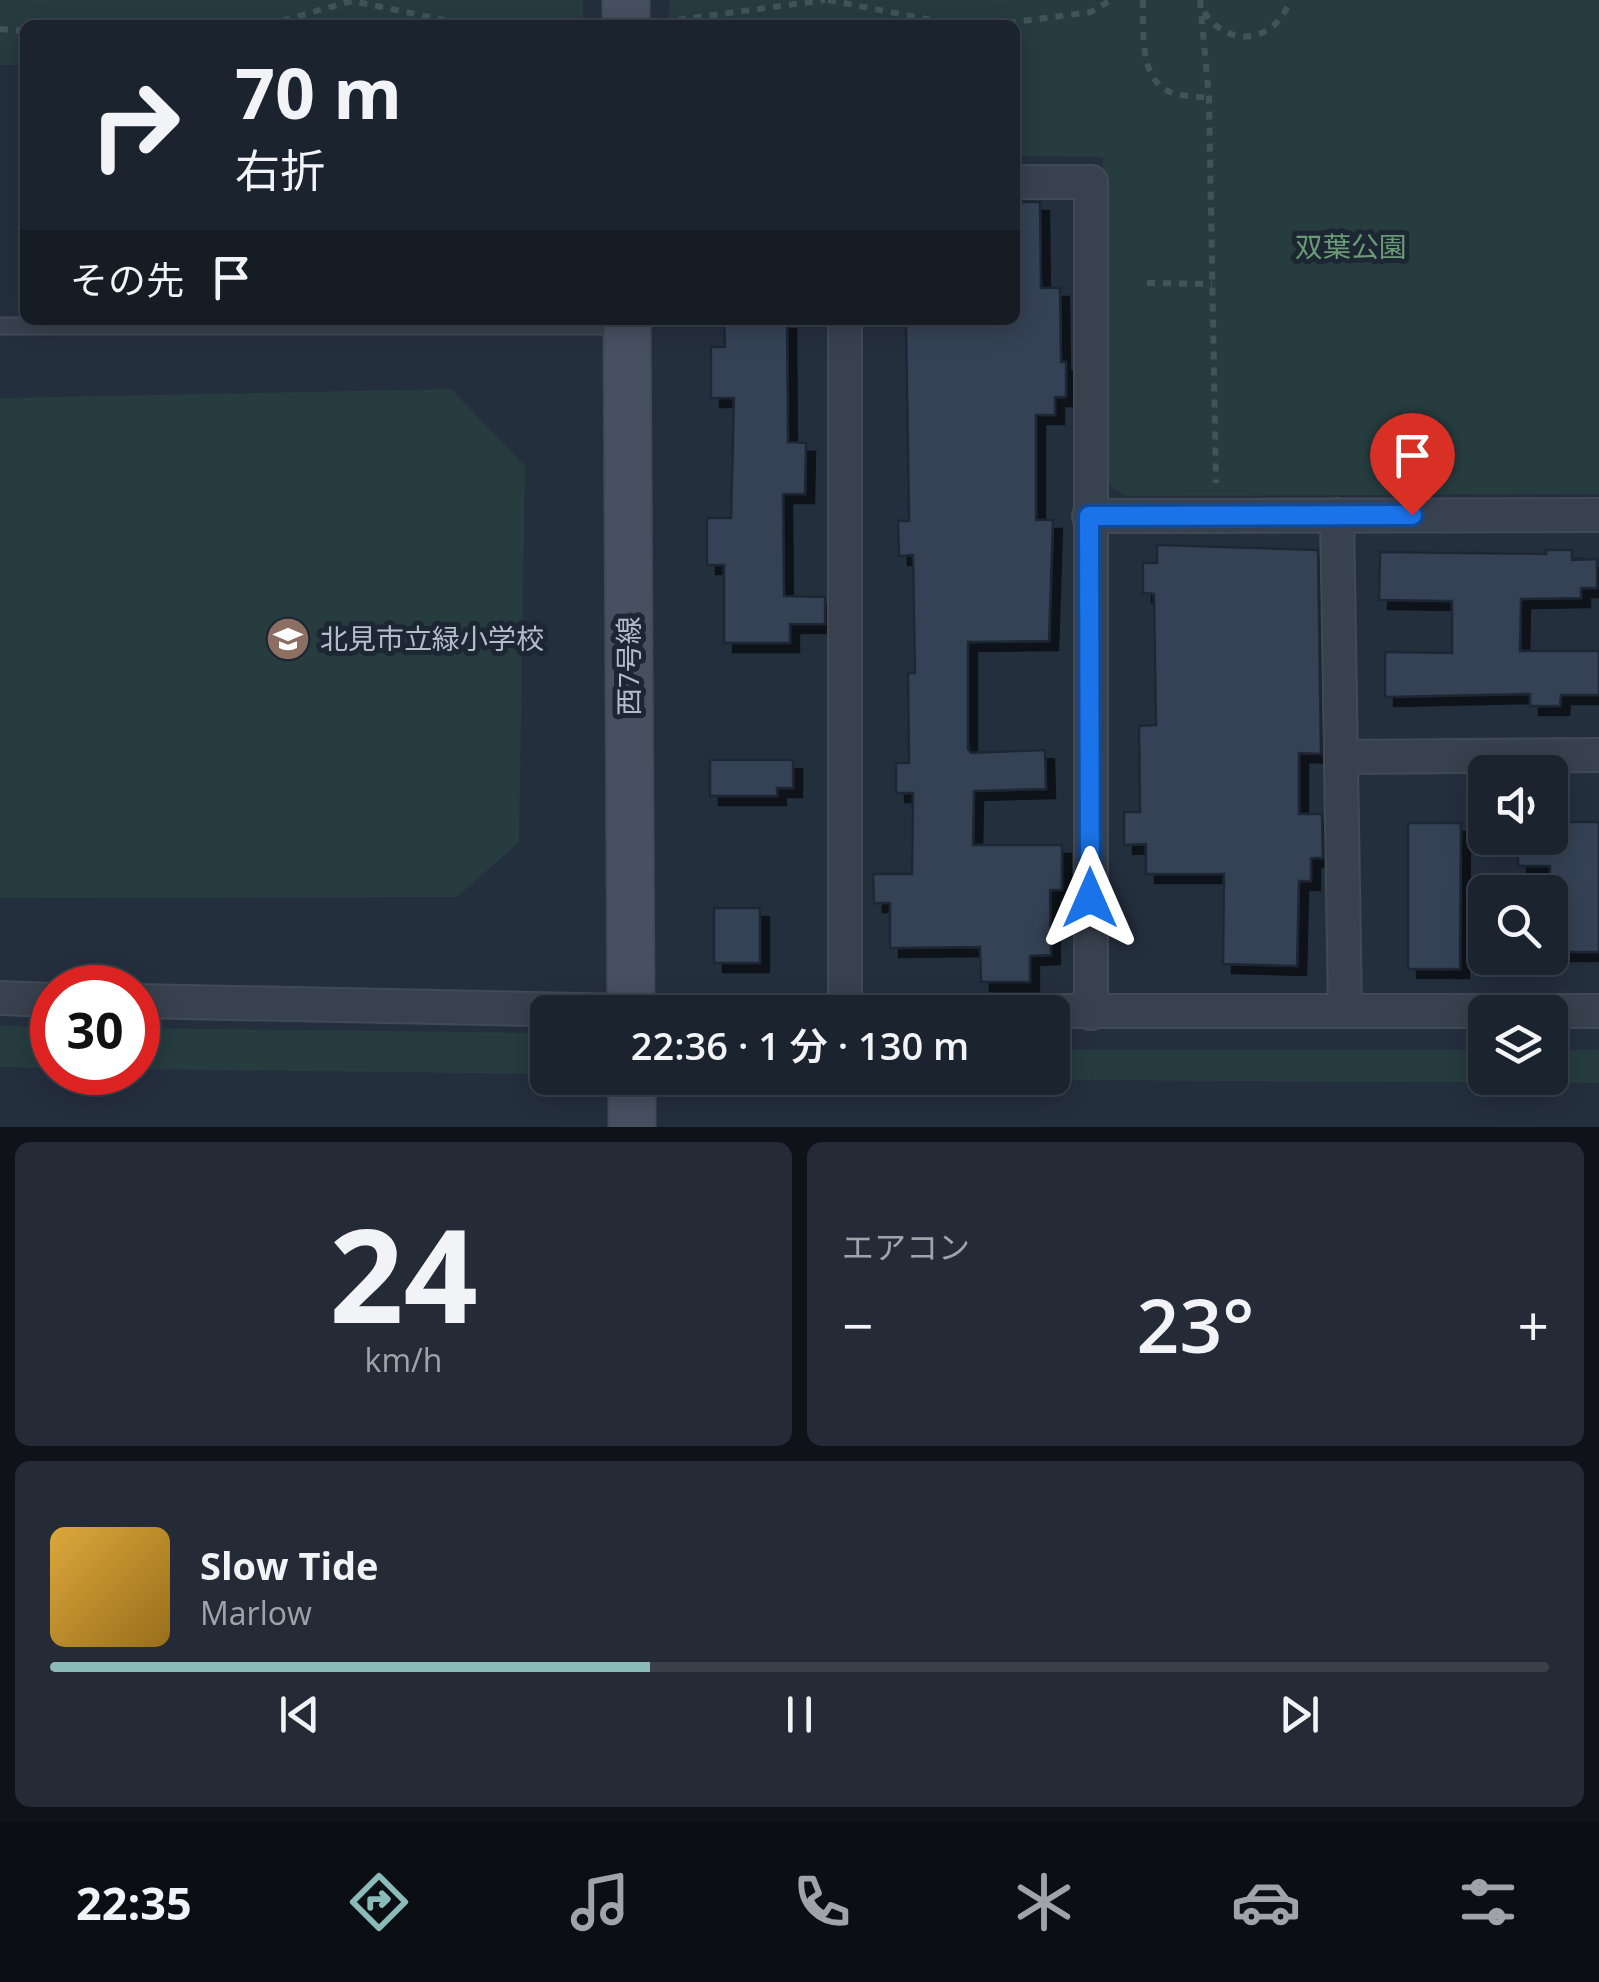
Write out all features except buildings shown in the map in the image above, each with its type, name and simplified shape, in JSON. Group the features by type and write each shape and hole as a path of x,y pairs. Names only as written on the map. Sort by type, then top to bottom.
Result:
{"street":[{"path":"1020,182 1091,182 1090,1013"},
{"name":"西7号線","path":"627,325 631,995"},
{"path":"844,325 845,995"},
{"path":"1337,515 1345,1011"},
{"path":"1089,516 1599,515"},
{"path":"1342,757 1599,755"},
{"path":"0,998 30,999"},
{"path":"160,1001 530,1010"},
{"path":"1070,1013 1599,1011"},
{"path":"632,1095 632,1127"}],"lane":[{"path":"0,326 209,325"}],"path":[{"path":"284,20 352,0 445,20"},
{"path":"636,16 826,0 931,20"},
{"path":"1020,21 1091,12 1111,0"},
{"path":"1144,0 1144,48 1152,78 1169,92 1210,98"},
{"path":"1200,0 1210,98 1216,515"},
{"path":"1204,11 1223,32 1251,38 1276,26 1290,0"},
{"path":"1147,282 1212,284"}],"green space":[{"path":"0,0 583,0 583,20 20,20 20,65 0,65"},
{"name":"双葉公園","path":"669,0 1599,0 1599,494 1125,496 1108,484 1103,157 1020,156 1020,20 669,20"},
{"name":"北見市立緑小学校","path":"451,389 525,466 519,842 457,897 0,898 0,398"},
{"path":"0,1026 30,1027 30,1068 0,1067"},
{"path":"160,1028 530,1033 530,1074 160,1069"},
{"path":"1070,1050 1468,1050 1468,1082 1070,1080"},
{"path":"1568,1050 1599,1050 1599,1083 1568,1083"}],"place":[{"name":"北見市立緑小学校","path":"288,639"}],"route":[{"path":"1090,898 1089,516 1412,515"}]}
